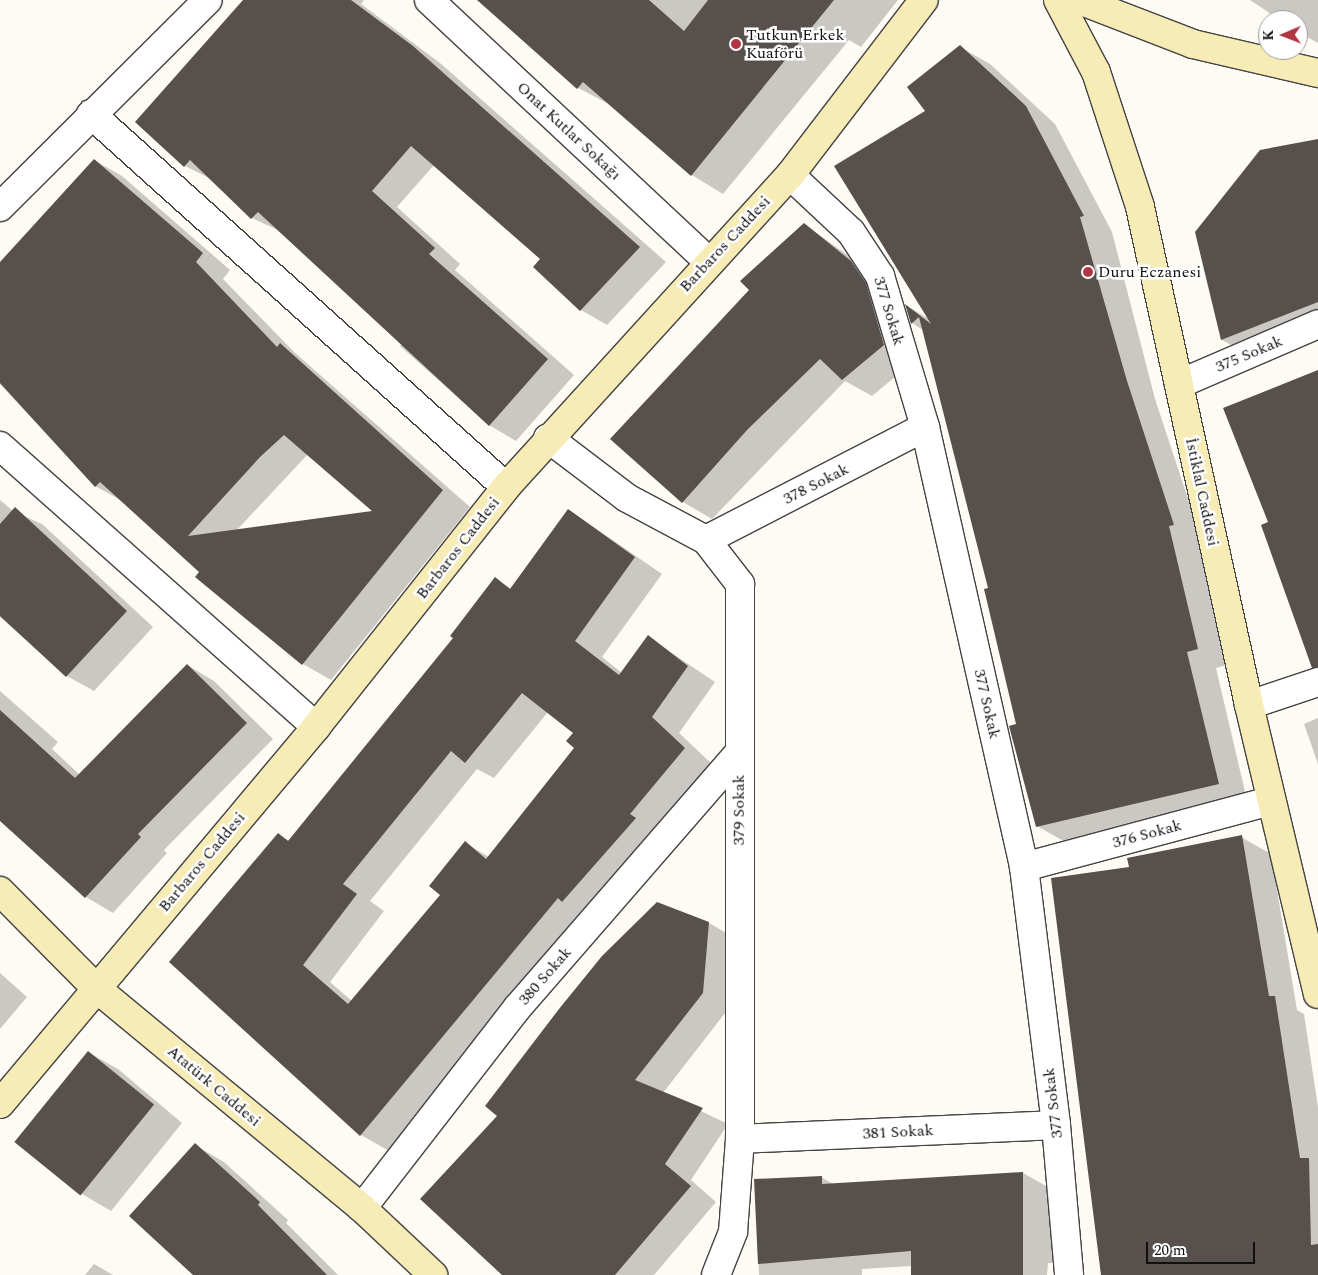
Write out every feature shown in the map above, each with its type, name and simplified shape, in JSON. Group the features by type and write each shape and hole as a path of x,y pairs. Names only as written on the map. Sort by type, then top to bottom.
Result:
{"street":[{"path":"0,207 91,114 208,0"},
{"name":"Onat Kutlar Sokağı","path":"429,0 708,261"},
{"name":"Barbaros Caddesi","path":"0,1104 316,727 506,487 708,261 790,175 924,0"},
{"name":"İstiklal Caddesi","path":"1058,0 1096,72 1140,206 1249,705 1318,994"},
{"path":"1079,0 1193,44 1318,74"},
{"path":"91,114 506,487"},
{"name":"377 Sokak","path":"790,175 851,232 880,276 925,427 1024,867 1056,1125 1069,1275"},
{"name":"375 Sokak","path":"1179,384 1318,324"},
{"name":"378 Sokak","path":"706,540 925,427"},
{"name":"379 Sokak","path":"548,438 627,498 706,540 740,584 740,1140 733,1232 716,1275"},
{"path":"0,446 316,727"},
{"path":"1249,705 1318,682"},
{"name":"380 Sokak","path":"362,1208 518,1007 739,754"},
{"name":"376 Sokak","path":"1024,867 1271,801"},
{"name":"Atatürk Caddesi","path":"0,891 96,988 362,1208 433,1275"},
{"name":"381 Sokak","path":"740,1140 1056,1125"}],"building":[{"path":"243,0 351,0 413,46 640,247 580,311 533,267 540,259 411,146 372,191 435,248 429,254 548,359 489,426 258,212 251,219 190,160 184,167 135,122"},
{"path":"477,0 649,0 684,31 708,0 834,0 691,176 583,82 577,89"},
{"path":"960,45 1026,106 1084,216 1080,217 1127,381 1174,525 1169,526 1198,649 1187,652 1219,784 1036,827 1009,726 1016,724 984,589 988,588 919,317 911,324 905,304 931,324 834,166 925,111 907,87"},
{"path":"1318,139 1318,302 1221,340 1195,232 1260,150"},
{"path":"94,159 203,253 196,262 277,347 280,343 443,490 302,665 195,577 199,572 100,482 95,487 0,383 0,262","holes":["284,435 372,511 188,536 260,457"]},
{"path":"804,223 851,261 866,283 884,345 842,380 820,359 747,430 682,503 610,439 749,290 740,281"},
{"path":"1318,370 1318,667 1312,668 1261,525 1268,522 1223,408"},
{"path":"15,507 127,611 66,677 0,616 0,524"},
{"path":"568,509 635,557 575,641 619,675 648,635 688,666 652,717 685,748 630,814 636,818 562,902 558,898 360,1136 169,962 278,833 288,841 453,638 450,636 495,577 510,589","holes":["522,693 573,733 566,741 574,748 486,859 465,841 429,886 440,895 348,1004 303,965 357,894 343,884 451,751 465,763"]},
{"path":"187,664 247,723 138,834 141,837 85,898 0,821 0,710 75,778"},
{"path":"1242,835 1269,996 1275,996 1300,1158 1309,1158 1311,1245 1318,1244 1318,1275 1101,1275 1051,878 1129,867 1127,858"},
{"path":"657,902 709,922 703,993 635,1080 703,1108 665,1164 691,1186 615,1275 502,1275 420,1199 497,1116 485,1106 559,1009 602,956"},
{"path":"88,1051 154,1104 80,1195 14,1142"},
{"path":"195,1143 260,1202 258,1205 327,1275 193,1275 129,1216"},
{"path":"1023,1172 1023,1275 911,1275 911,1251 758,1264 754,1179 822,1176 822,1184"}],"place":[{"name":"Tutkun Erkek Kuaförü","path":"736,44"},
{"name":"Duru Eczanesi","path":"1088,272"}]}
